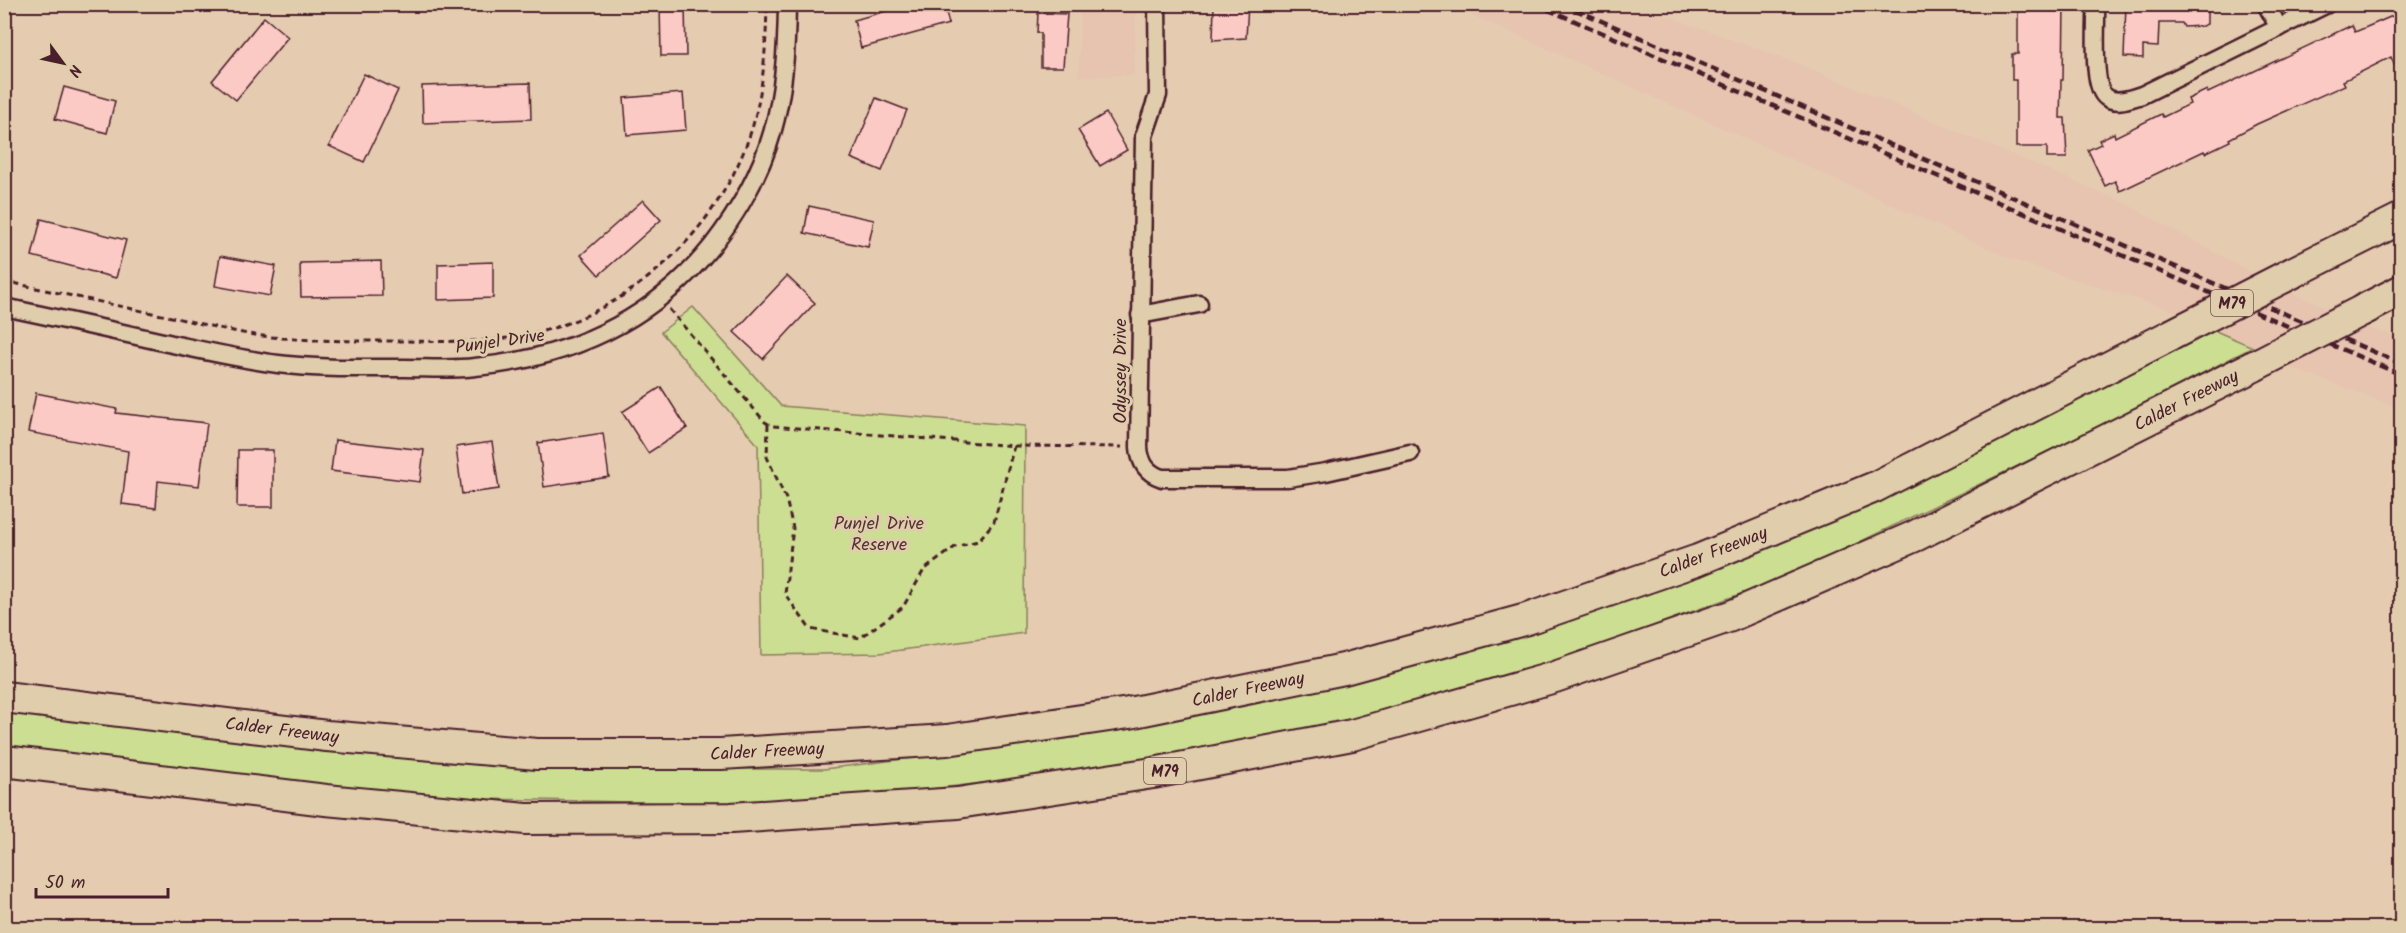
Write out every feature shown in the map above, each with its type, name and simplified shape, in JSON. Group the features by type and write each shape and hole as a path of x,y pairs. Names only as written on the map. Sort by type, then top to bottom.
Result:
{"highway":[{"name":"Calder Freeway","path":"4,697 327,736 537,754 721,754 948,740 1129,713 1344,669 1527,619 1698,560 1875,487 2402,218"},
{"name":"Calder Freeway","path":"4,761 326,800 526,819 731,818 958,803 1154,773 1352,735 1555,677 1731,616 1915,536 2402,290"}],"street":[{"name":"Punjel Drive","path":"4,307 263,362 344,368 472,368 556,352 618,326 660,299 700,260 724,230 759,171 771,140 782,99 787,4"},
{"name":"Odyssey Drive","path":"1157,4 1158,95 1144,136 1139,447 1144,466 1162,478 1288,478 1410,453"},
{"path":"2096,4 2097,77 2100,92 2108,99 2122,101 2142,94 2327,4"},
{"path":"2266,4 2279,28"},
{"path":"1140,315 1198,304"}],"path":[{"path":"4,281 247,334 313,340 487,340 532,334 567,322 628,292 657,270 694,233 728,185 743,154 759,100 765,65 767,4"},
{"path":"660,299 768,424 776,427 1014,446 1139,447"},
{"path":"768,424 767,457 786,499 793,528 785,594 810,629 860,638 903,607 924,570 955,548 978,541 994,522 1014,446"}],"shaded area":[{"path":"1080,4 1136,5 1134,75 1079,77"},
{"path":"1450,5 1637,5 1802,65 2121,201 2284,290 2328,308 2363,327 2401,338 2401,409 2289,367 2253,347 2171,310 2016,261"}],"green space":[{"name":"Punjel Drive Reserve","path":"693,307 781,406 1025,426 1024,633 880,653 761,655 758,445 661,332"},
{"path":"2211,329 2253,347 2094,429 1789,576 1527,672 1298,734 1114,768 895,793 726,804 487,799 351,791 5,749 5,711 250,743 492,762 692,769 824,769 1071,738 1300,694 1472,647"}],"building":[{"path":"660,4 685,4 686,56 661,56"},
{"path":"912,4 944,4 949,24 861,48 854,20"},
{"path":"1248,4 1246,38 1213,40 1214,5"},
{"path":"2018,4 2064,4 2060,118 2065,118 2067,158 2047,158 2047,147 2016,147 2016,80 2012,80 2012,54 2018,54"},
{"path":"2126,4 2207,4 2207,24 2184,27 2182,23 2159,23 2158,47 2143,46 2143,58 2124,57"},
{"path":"2402,12 2402,83 2391,57 2343,81 2345,85 2257,124 2205,153 2204,151 2120,191 2115,181 2105,186 2088,150 2101,144 2099,140 2114,133 2115,137 2161,114 2163,117 2190,104 2188,99 2207,90 2208,93 2352,25 2355,32"},
{"path":"1038,13 1067,14 1063,67 1041,67 1041,33 1037,33"},
{"path":"264,17 288,37 236,100 212,81"},
{"path":"364,74 398,90 364,162 329,146"},
{"path":"530,83 531,119 423,123 422,86"},
{"path":"64,87 115,101 107,133 55,119"},
{"path":"683,93 686,130 627,135 624,98"},
{"path":"876,98 907,110 882,171 851,158"},
{"path":"1106,113 1127,150 1100,166 1078,130"},
{"path":"643,200 661,220 599,275 581,255"},
{"path":"809,206 874,220 868,247 804,233"},
{"path":"41,219 126,240 116,278 32,256"},
{"path":"220,256 276,266 270,296 215,286"},
{"path":"381,261 382,296 301,297 300,263"},
{"path":"493,262 493,298 438,300 438,264"},
{"path":"787,276 815,303 763,359 734,332"},
{"path":"661,387 687,428 648,453 622,412"},
{"path":"36,393 117,409 116,413 207,423 199,486 158,481 156,508 122,504 128,451 28,432"},
{"path":"603,433 609,477 544,487 538,443"},
{"path":"335,440 424,450 420,482 331,471"},
{"path":"492,442 499,489 462,494 456,447"},
{"path":"238,450 273,450 273,507 237,507"}],"railway":[{"path":"1535,4 2402,375"},
{"path":"1562,4 2402,364"}]}
